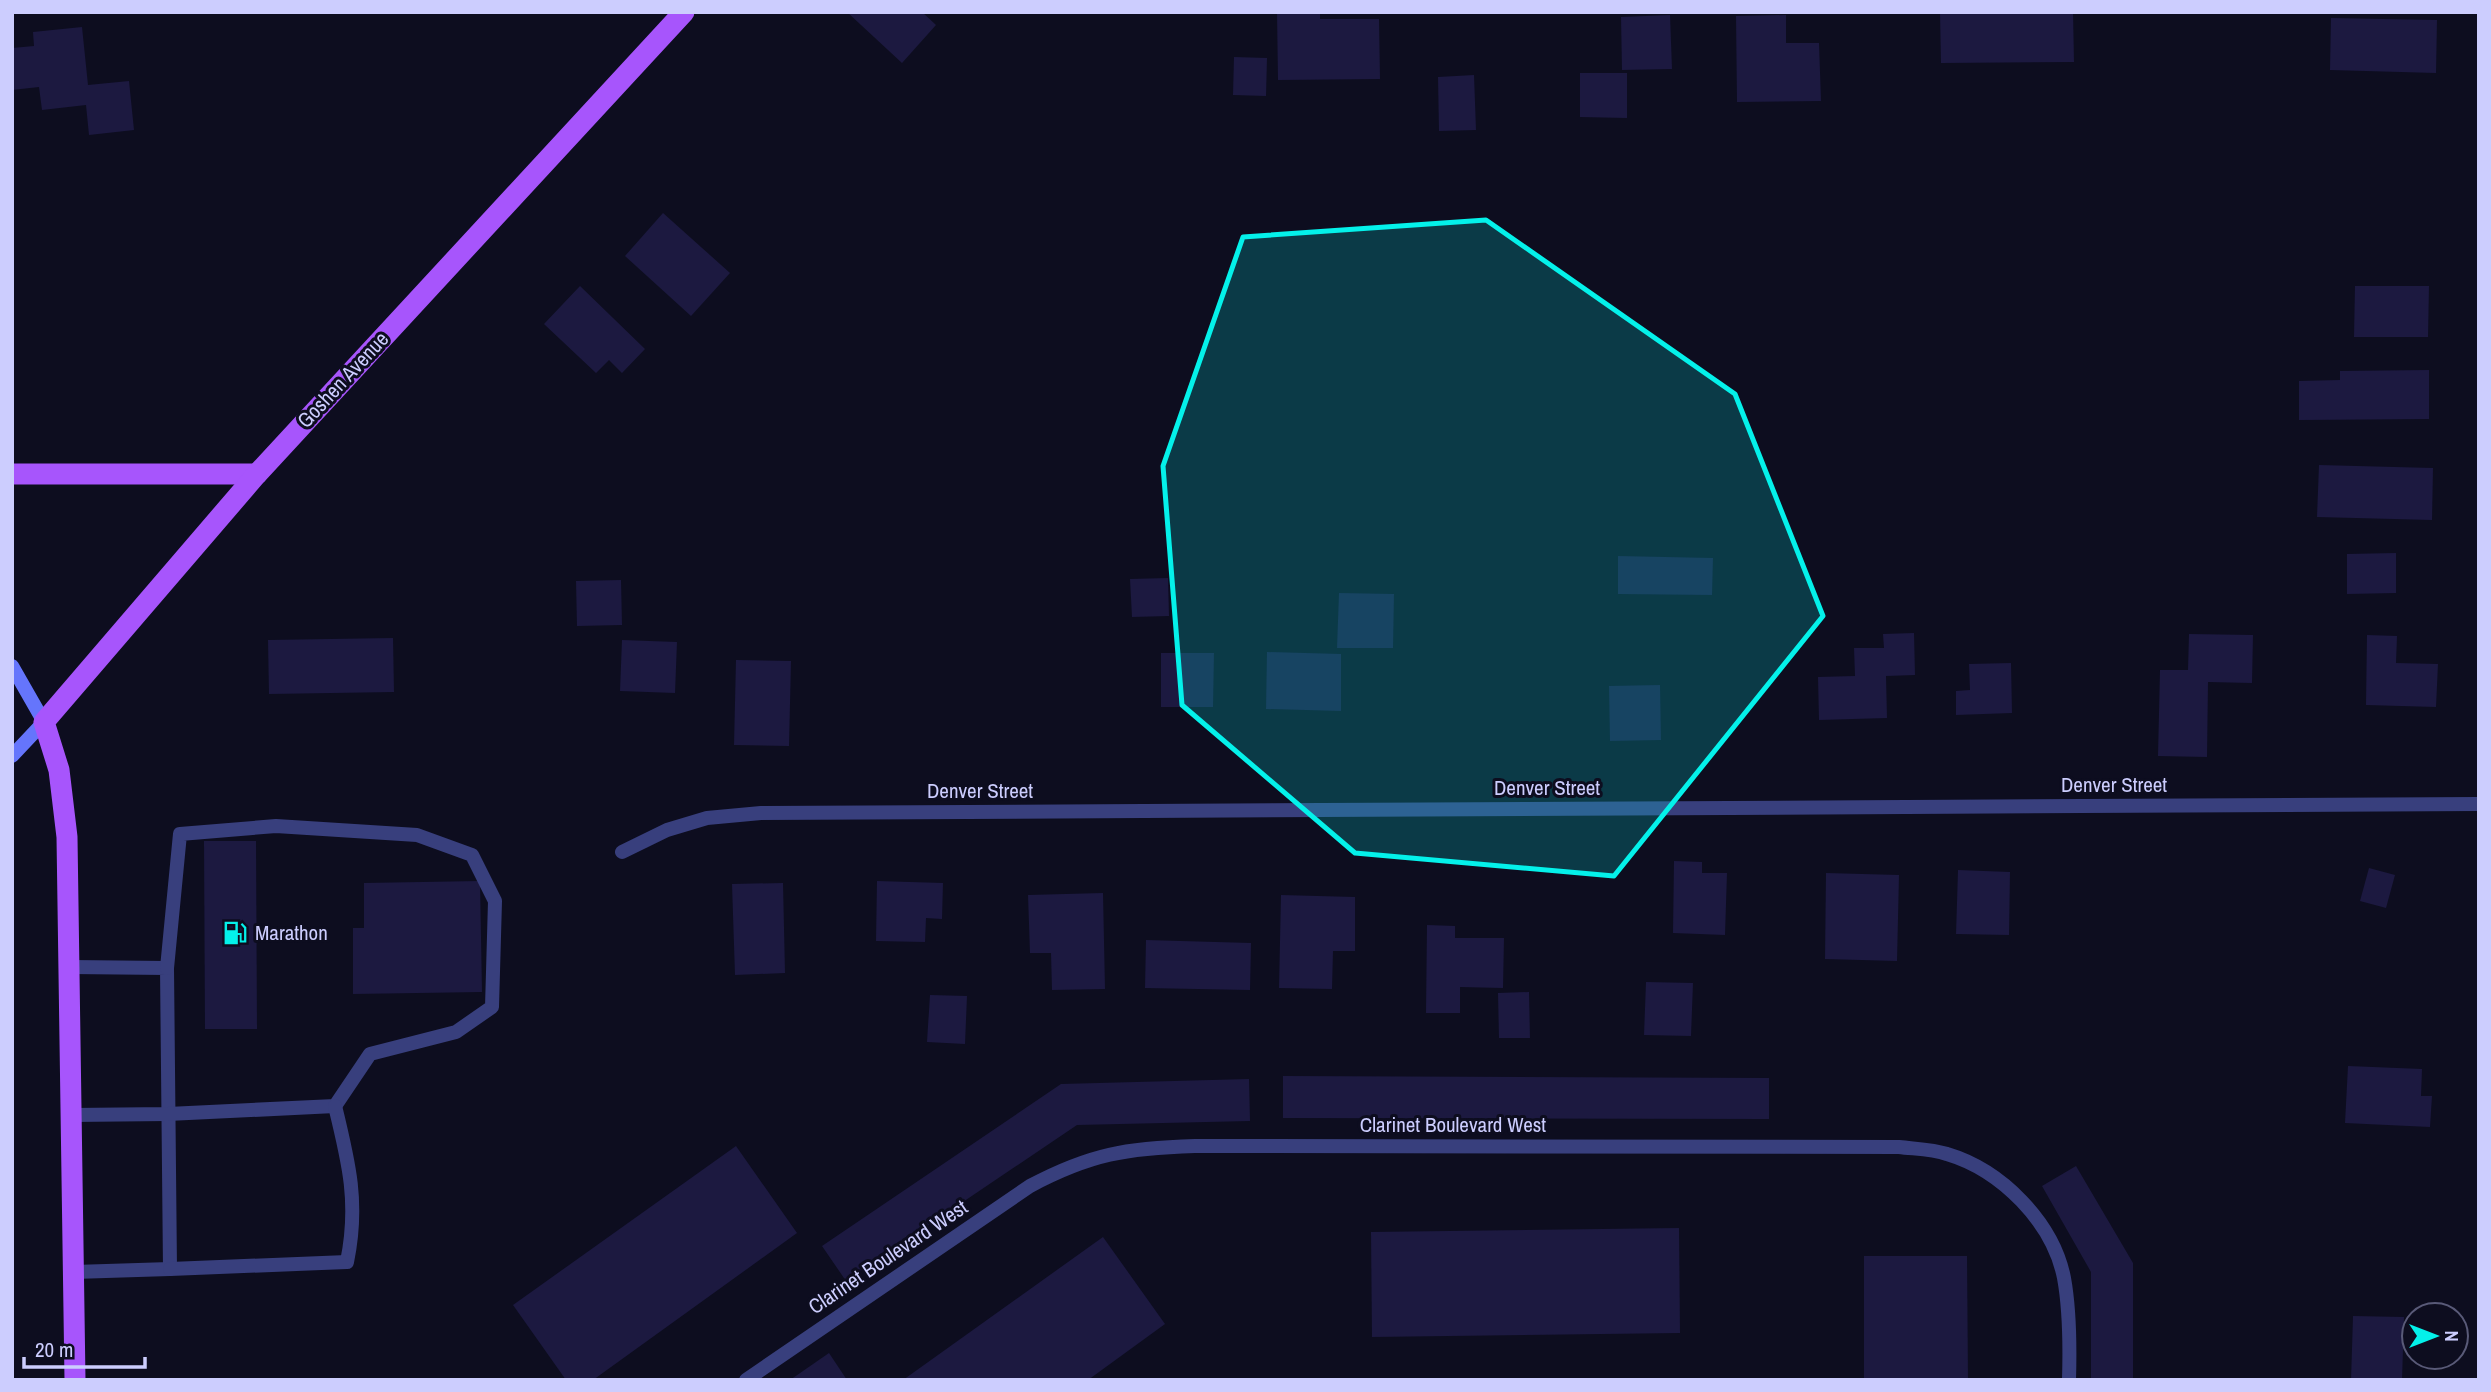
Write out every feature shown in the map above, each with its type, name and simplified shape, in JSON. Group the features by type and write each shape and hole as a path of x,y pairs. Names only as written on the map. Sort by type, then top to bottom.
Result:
{"main road":[{"name":"Goshen Avenue","path":"44,722 257,474 684,12"},
{"path":"12,474 257,474"},
{"path":"44,722 59,770 67,837 75,1380"}],"street":[{"path":"12,666 44,722"},
{"name":"Goshen Avenue","path":"12,756 44,722"},
{"name":"Denver Street","path":"622,852 667,830 707,818 761,813 2479,804"},
{"path":"74,1272 170,1269 347,1262 354,1231 350,1168 335,1106 370,1054 456,1032 492,1007 495,901 472,855 417,835 276,826 180,834 167,968 170,1269"},
{"path":"70,967 167,968"},
{"path":"72,1115 168,1114 335,1106"},
{"name":"Clarinet Boulevard West","path":"746,1380 1030,1186 1065,1168 1106,1154 1146,1148 1416,1146 1899,1147 1947,1154 1989,1172 2025,1203 2048,1235 2064,1276 2070,1329 2069,1380"}],"highlighted area":[{"path":"1486,220 1735,394 1823,616 1614,876 1355,853 1182,705 1163,466 1243,237"}],"building":[{"path":"847,12 922,12 936,25 902,63"},
{"path":"1277,12 1320,12 1320,19 1379,19 1380,79 1278,80"},
{"path":"1940,12 2073,12 2074,62 1941,63"},
{"path":"1670,15 1672,69 1622,70 1621,17"},
{"path":"1786,15 1786,43 1819,43 1821,101 1737,102 1736,16"},
{"path":"2331,18 2437,20 2436,73 2330,70"},
{"path":"82,27 88,85 129,81 134,130 89,135 86,105 42,110 39,87 12,90 12,48 34,46 33,32"},
{"path":"1234,57 1267,58 1266,96 1233,95"},
{"path":"1580,73 1627,73 1627,118 1580,117"},
{"path":"1474,75 1476,130 1439,131 1438,77"},
{"path":"663,213 730,273 691,316 625,256"},
{"path":"580,286 645,349 622,373 609,360 596,373 544,324"},
{"path":"2355,286 2429,286 2428,337 2354,337"},
{"path":"2429,370 2429,419 2299,420 2299,381 2340,380 2340,371"},
{"path":"2319,465 2433,468 2432,520 2317,517"},
{"path":"2396,553 2396,593 2347,594 2347,554"},
{"path":"1618,556 1713,558 1712,595 1618,594"},
{"path":"1168,578 1169,616 1132,617 1130,579"},
{"path":"621,580 622,625 577,626 576,581"},
{"path":"1339,593 1394,594 1393,648 1337,648"},
{"path":"1914,633 1915,675 1886,676 1887,718 1819,720 1818,677 1855,676 1854,648 1884,648 1883,634"},
{"path":"2189,634 2253,635 2252,683 2208,682 2207,757 2158,756 2160,670 2188,670"},
{"path":"2367,635 2397,636 2396,663 2438,664 2436,707 2366,705"},
{"path":"393,638 394,692 269,694 268,640"},
{"path":"622,640 677,642 675,693 620,691"},
{"path":"1267,652 1341,654 1341,711 1266,709"},
{"path":"1161,653 1214,653 1213,707 1161,707"},
{"path":"736,660 791,661 789,746 734,745"},
{"path":"2011,663 2012,713 1956,715 1956,691 1970,690 1969,664"},
{"path":"1660,685 1661,740 1610,741 1609,686"},
{"path":"204,841 256,841 257,1029 205,1029"},
{"path":"1674,861 1702,862 1702,873 1727,873 1725,935 1673,933"},
{"path":"2369,868 2395,875 2386,908 2360,901"},
{"path":"1958,870 2010,872 2009,935 1956,934"},
{"path":"1826,873 1899,875 1897,961 1825,959"},
{"path":"480,881 482,992 353,994 353,928 364,928 364,883"},
{"path":"877,881 943,883 942,919 926,918 925,942 876,941"},
{"path":"783,883 785,973 735,975 732,884"},
{"path":"1103,893 1105,989 1052,990 1051,953 1030,953 1028,895"},
{"path":"1281,895 1355,897 1355,951 1333,951 1332,989 1279,988"},
{"path":"1427,925 1455,926 1455,938 1504,938 1503,988 1460,987 1460,1013 1426,1013"},
{"path":"1146,940 1251,943 1250,990 1145,988"},
{"path":"1646,982 1693,983 1691,1036 1644,1035"},
{"path":"1529,992 1530,1038 1499,1038 1498,993"},
{"path":"930,995 967,996 965,1044 927,1042"},
{"path":"2348,1066 2422,1069 2421,1096 2432,1096 2430,1127 2345,1123"},
{"path":"1283,1076 1769,1078 1769,1119 1283,1118"},
{"path":"1249,1079 1250,1121 1077,1125 846,1281 822,1246 1061,1084"},
{"path":"736,1146 797,1233 593,1380 566,1380 513,1305"},
{"path":"2076,1166 2133,1263 2133,1380 2091,1380 2091,1272 2042,1186"},
{"path":"1679,1228 1680,1333 1372,1337 1371,1232"},
{"path":"1103,1237 1165,1324 1088,1380 903,1380"},
{"path":"1864,1256 1967,1256 1968,1380 1864,1380"},
{"path":"2353,1316 2400,1317 2402,1380 2351,1380"},
{"path":"829,1353 847,1380 790,1380"}],"place":[{"name":"Marathon","path":"235,933"}]}
